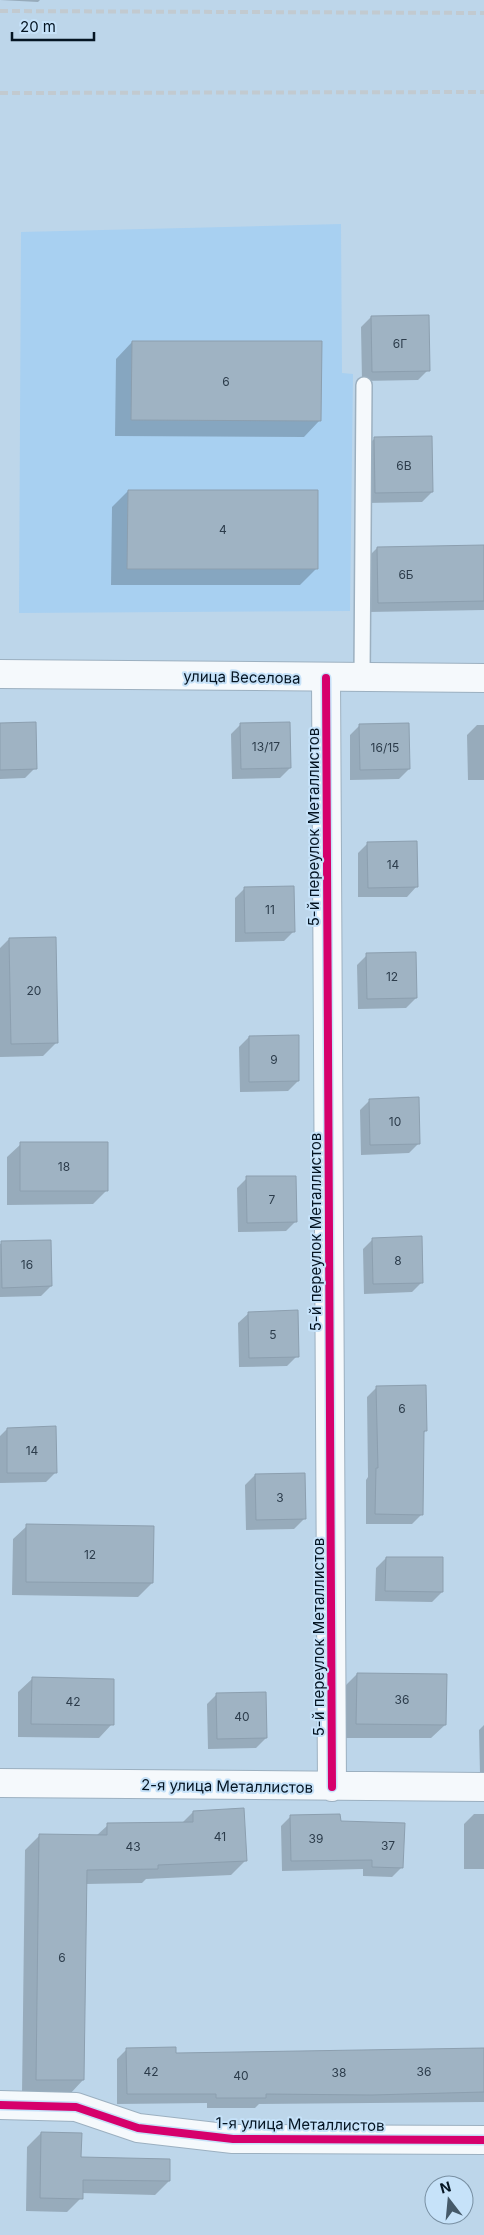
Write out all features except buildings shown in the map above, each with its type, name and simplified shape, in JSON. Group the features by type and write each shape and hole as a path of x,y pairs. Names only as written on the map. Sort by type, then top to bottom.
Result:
{"street":[{"name":"улица Веселова","path":"0,674 484,678"},
{"name":"5-й переулок Металлистов","path":"326,678 332,1787"},
{"name":"2-я улица Металлистов","path":"0,1783 332,1787 484,1786"},
{"name":"1-я улица Металлистов","path":"0,2105 76,2107 138,2128 233,2139 484,2140"}],"lane":[{"path":"362,678 364,385"}],"shaded area":[{"path":"341,224 342,373 353,374 350,611 19,613 21,232"}],"railway":[{"path":"0,11 484,13"},
{"path":"0,93 484,92"}],"cycle path":[{"path":"326,678 332,1787"},
{"path":"0,2105 76,2107 138,2128 233,2139 484,2140"}]}
